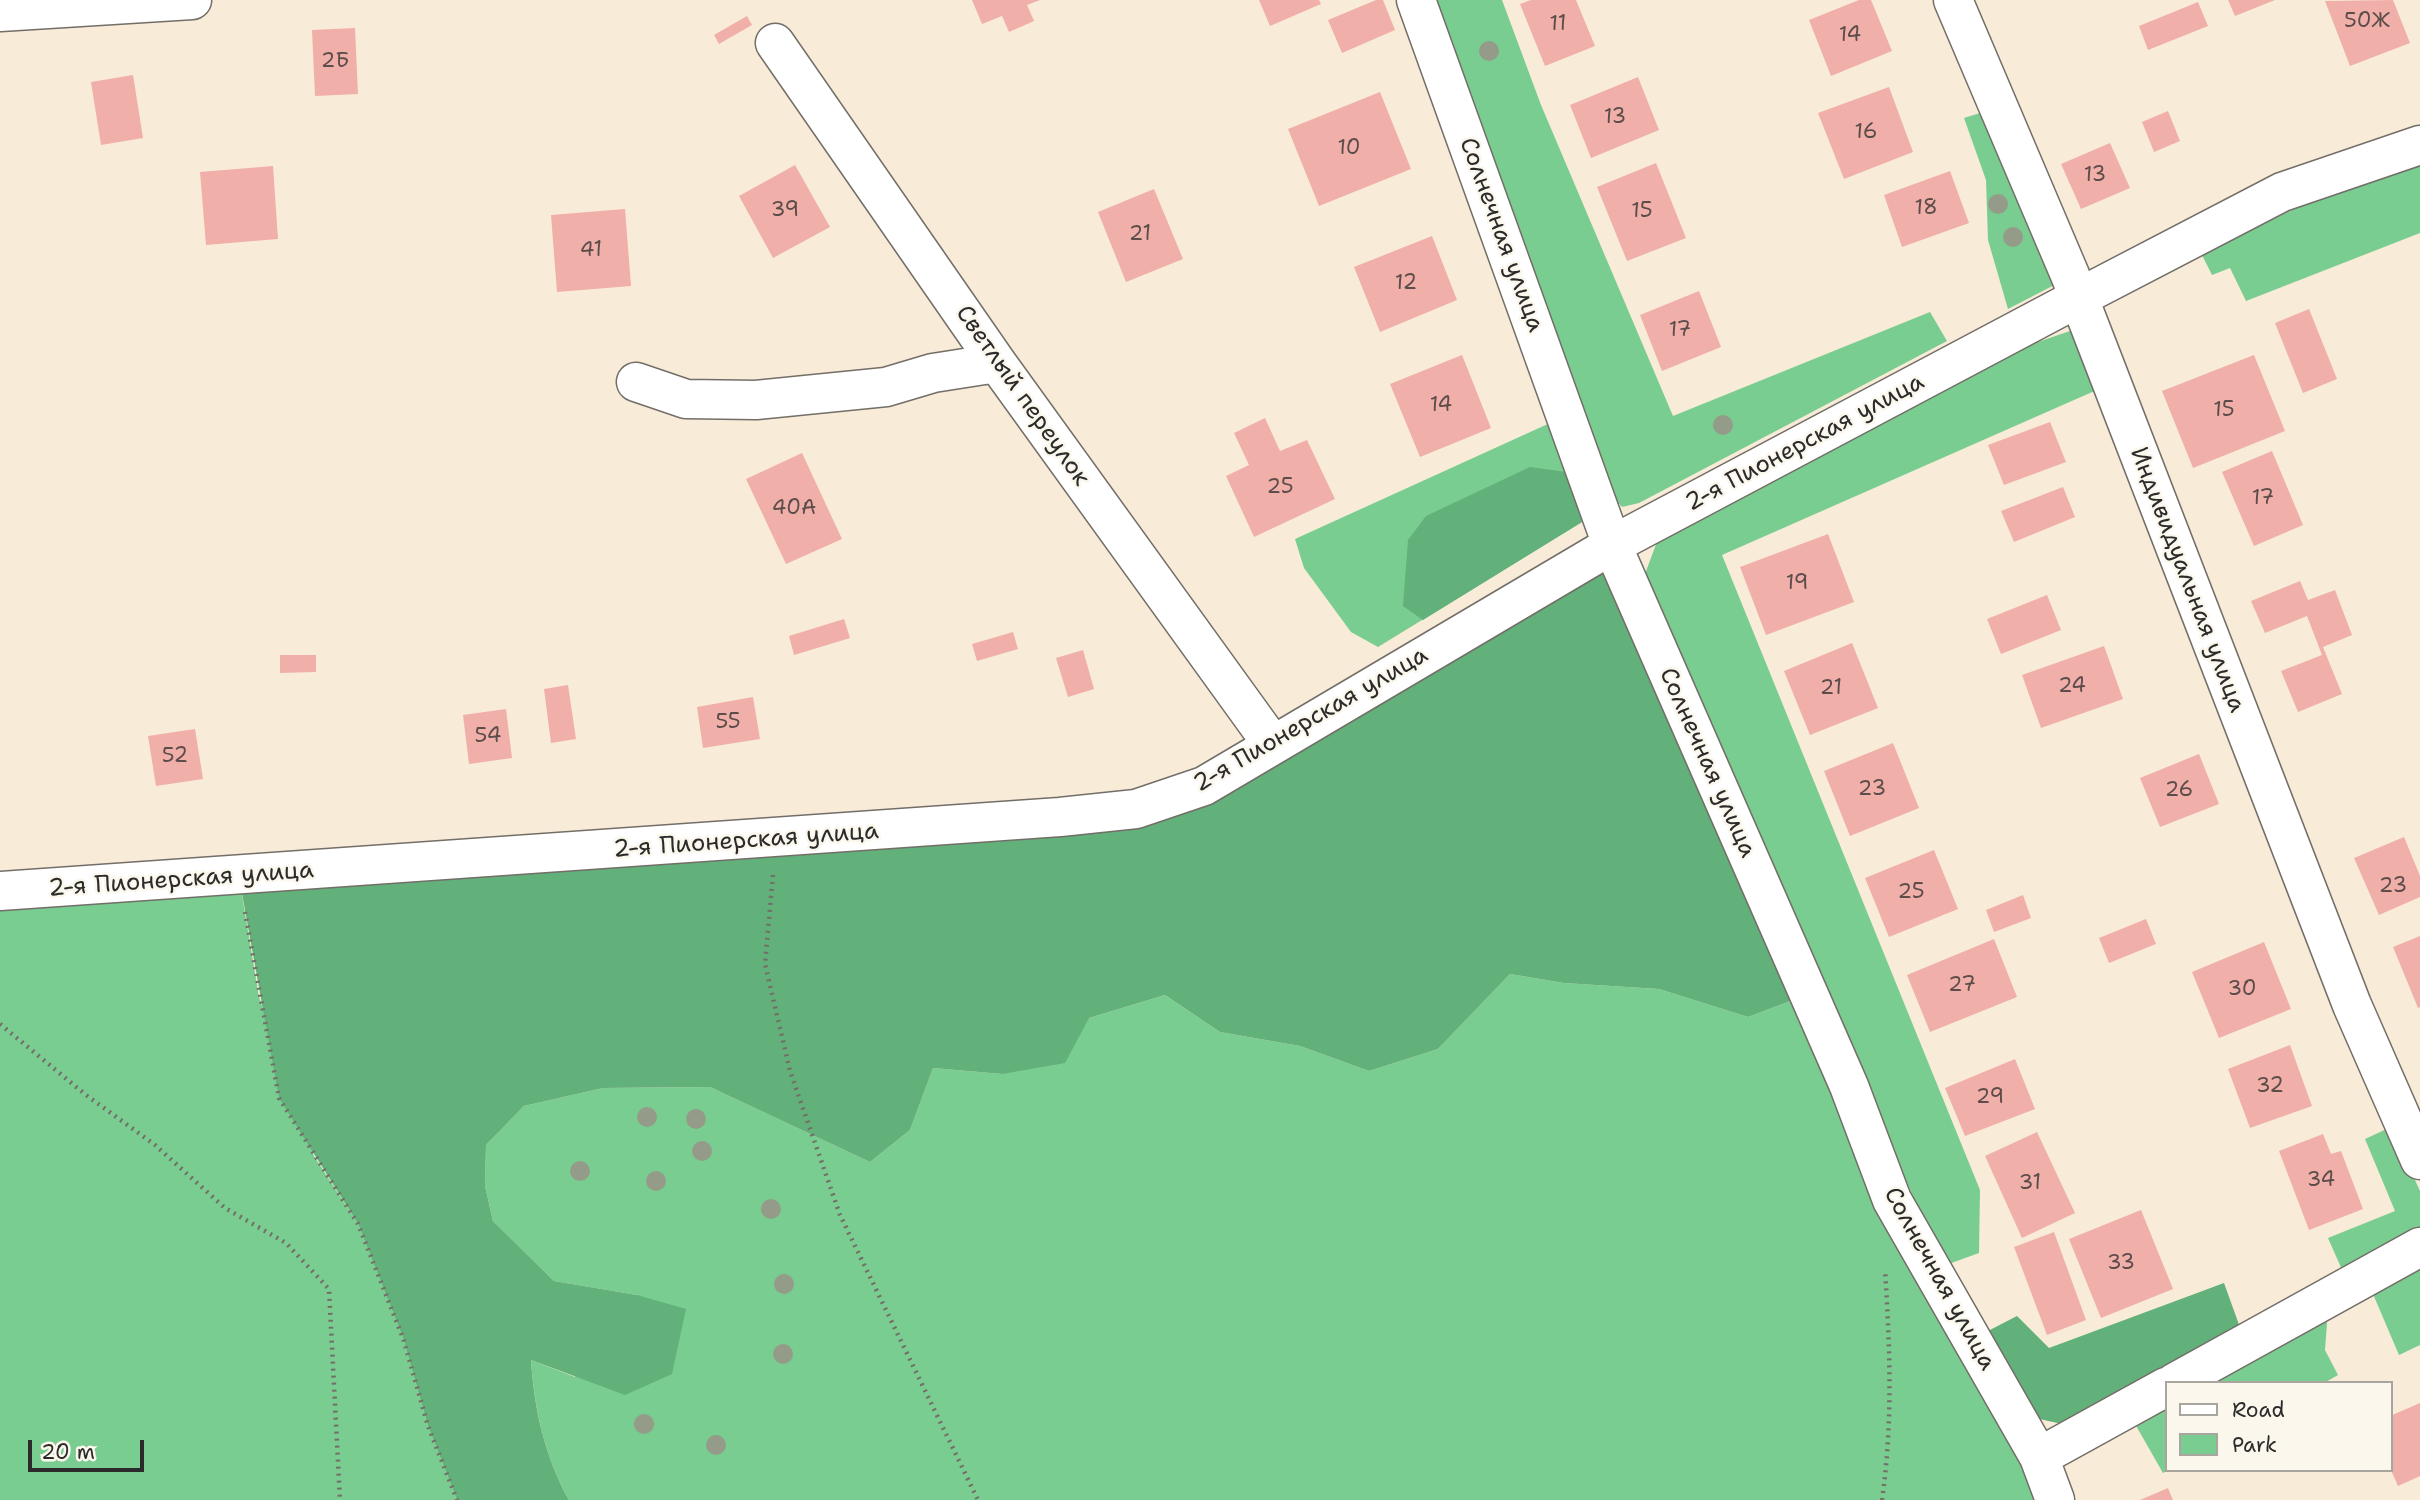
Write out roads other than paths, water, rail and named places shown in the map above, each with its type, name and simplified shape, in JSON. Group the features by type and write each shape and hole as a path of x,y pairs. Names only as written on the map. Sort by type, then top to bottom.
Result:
{"street":[{"path":"0,12 192,0"},
{"name":"Солнечная улица","path":"1416,0 1612,545 1849,1086 1892,1200 2039,1457 2055,1500"},
{"name":"Индивидуальная улица","path":"1953,0 2078,298 2353,1005 2420,1160"},
{"name":"Светлый переулок","path":"775,43 997,363 1273,745"},
{"name":"2-я Пионерская улица","path":"0,891 776,839 1136,809 1203,786 1612,545 2282,192 2420,145"},
{"path":"636,382 687,399 756,400 887,387 933,373 997,363"},
{"path":"2178,1381 2420,1247"},
{"path":"2039,1457 2164,1388"}]}
